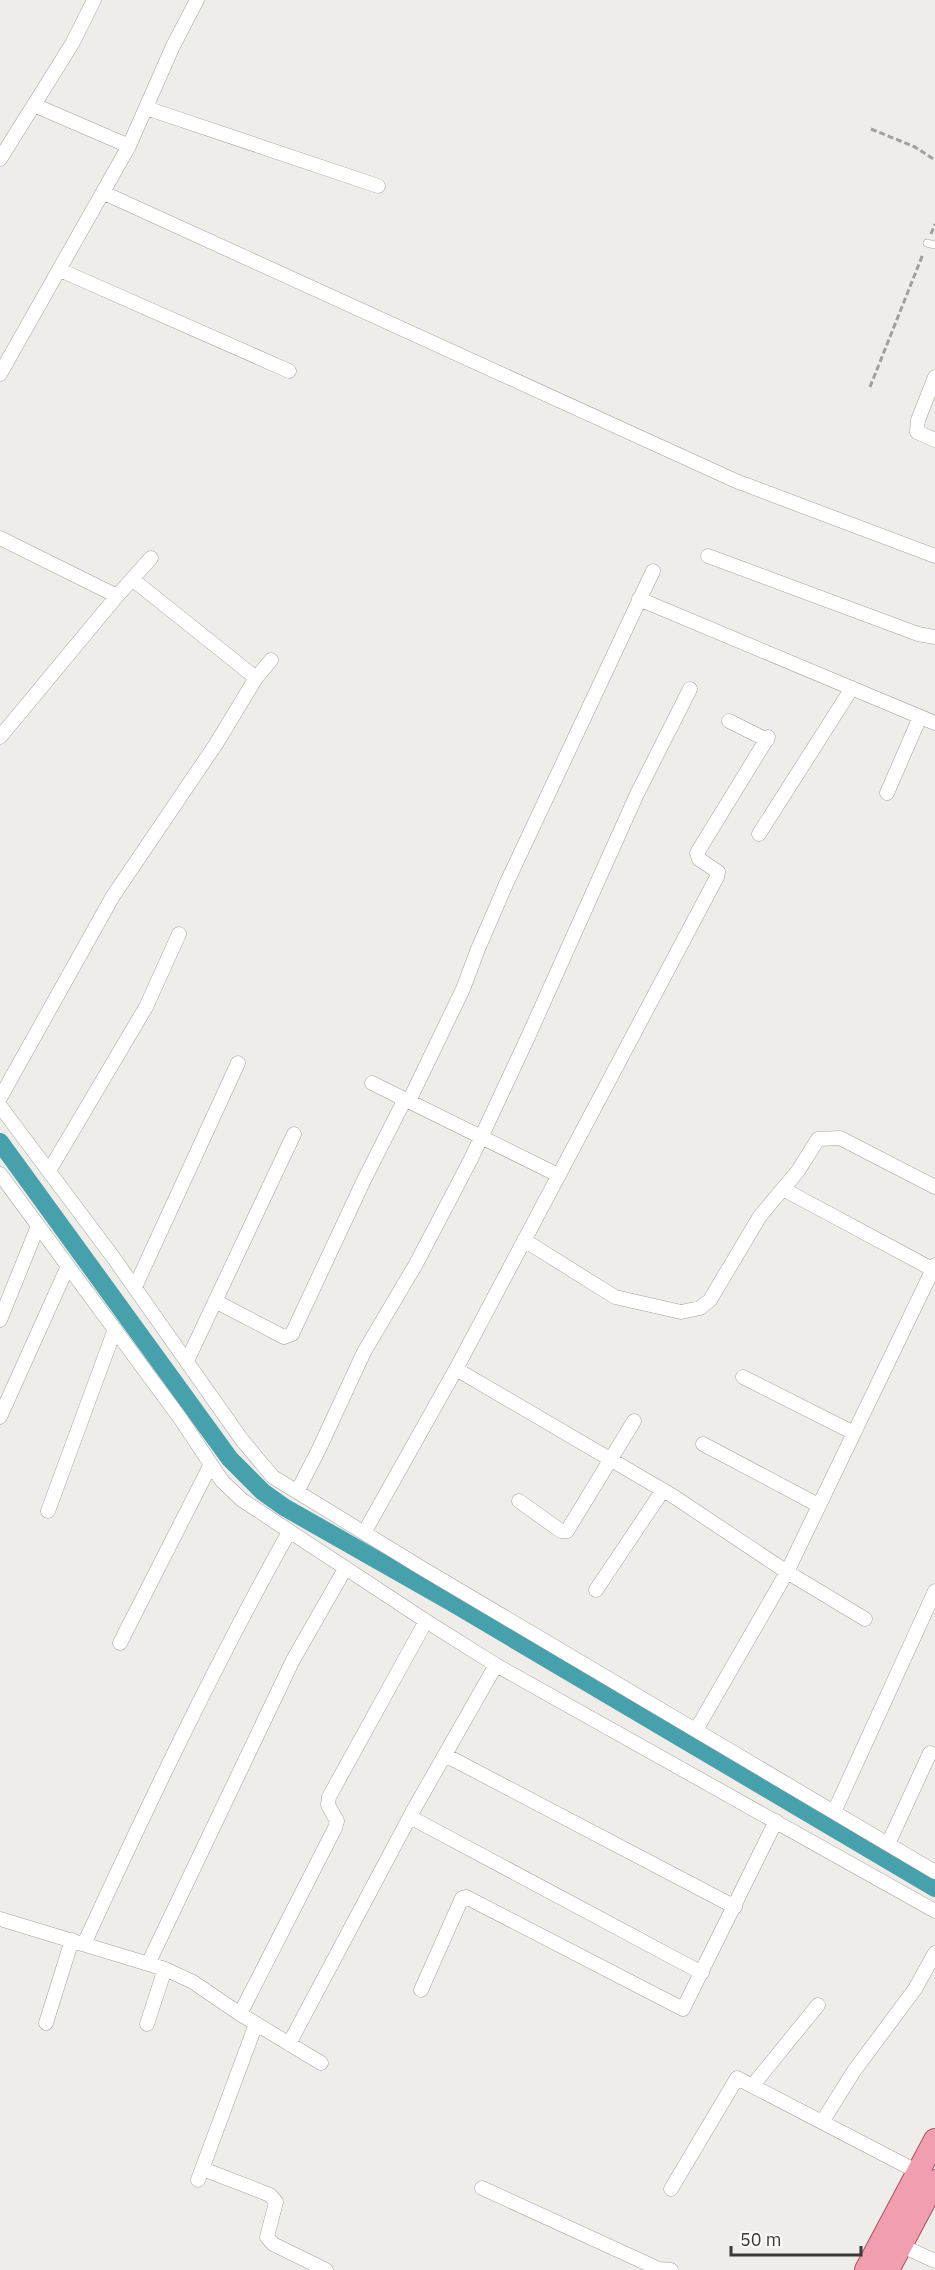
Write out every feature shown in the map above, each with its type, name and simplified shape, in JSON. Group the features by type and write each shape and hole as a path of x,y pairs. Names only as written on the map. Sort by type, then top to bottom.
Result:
{"main road":[{"path":"888,2270 902,2246 926,2176 935,2140"},
{"path":"866,2270 926,2176"}],"street":[{"path":"0,159 72,44 94,0"},
{"path":"0,374 129,146 173,46 197,0"},
{"path":"34,105 129,146"},
{"path":"146,108 378,186"},
{"path":"104,193 736,481 935,556"},
{"path":"60,270 289,371"},
{"path":"935,377 918,420 917,432 935,440"},
{"path":"2,544 117,596"},
{"path":"708,556 918,634 935,637"},
{"path":"0,737 117,596 152,558"},
{"path":"215,1301 284,1337 292,1334 364,1179 463,989 507,882 653,571"},
{"path":"132,579 256,678"},
{"path":"639,599 935,723"},
{"path":"0,1098 113,896 216,744 256,678 271,660"},
{"path":"759,834 852,688"},
{"path":"297,1492 364,1352 416,1264 481,1137 637,794 690,689"},
{"path":"887,793 920,717"},
{"path":"364,1533 456,1369 717,877 718,872 699,859 697,853 768,739 729,721"},
{"path":"49,1171 146,1007 179,934"},
{"path":"135,1287 238,1063"},
{"path":"372,1083 558,1175"},
{"path":"0,1106 135,1287 242,1440 273,1477 834,1812 934,1869"},
{"path":"187,1361 294,1134"},
{"path":"524,1240 615,1297 681,1312 700,1308 710,1300 760,1216 798,1171 818,1139 840,1138 935,1187"},
{"path":"0,1174 115,1329 222,1481 243,1500 426,1622 496,1665 935,1911"},
{"path":"696,1730 787,1572 934,1267 783,1189"},
{"path":"0,1320 38,1226"},
{"path":"0,1417 68,1266"},
{"path":"48,1511 115,1329"},
{"path":"456,1369 663,1490 787,1572 865,1619"},
{"path":"743,1377 854,1433"},
{"path":"519,1501 561,1532 567,1531 634,1421"},
{"path":"703,1444 818,1505"},
{"path":"120,1643 211,1464"},
{"path":"596,1590 663,1490"},
{"path":"46,2023 78,1942 262,1579 289,1532"},
{"path":"148,1964 293,1660 345,1569"},
{"path":"834,1812 935,1591"},
{"path":"240,2014 335,1828 337,1821 328,1805 329,1797 426,1622"},
{"path":"289,2044 410,1817 496,1665"},
{"path":"888,1844 930,1753"},
{"path":"445,1755 735,1907"},
{"path":"410,1817 702,1973"},
{"path":"421,1990 462,1898 466,1897 683,2009 776,1821"},
{"path":"0,1919 165,1969 193,1982 240,2014 321,2063"},
{"path":"822,2122 854,2071 915,1989 935,1953"},
{"path":"147,2024 165,1969"},
{"path":"753,2085 818,2005"},
{"path":"256,2024 200,2175 270,2195 276,2202 267,2236 273,2244 326,2270"},
{"path":"671,2189 736,2078 926,2176"},
{"path":"482,2188 659,2269 671,2270"},
{"path":"902,2246 935,2261"}],"path":[{"path":"871,129 915,147 935,160"},
{"path":"870,387 931,244 935,224"}],"waterway":[{"path":"0,1142 230,1459 263,1492 284,1507 451,1602 935,1888"}]}
